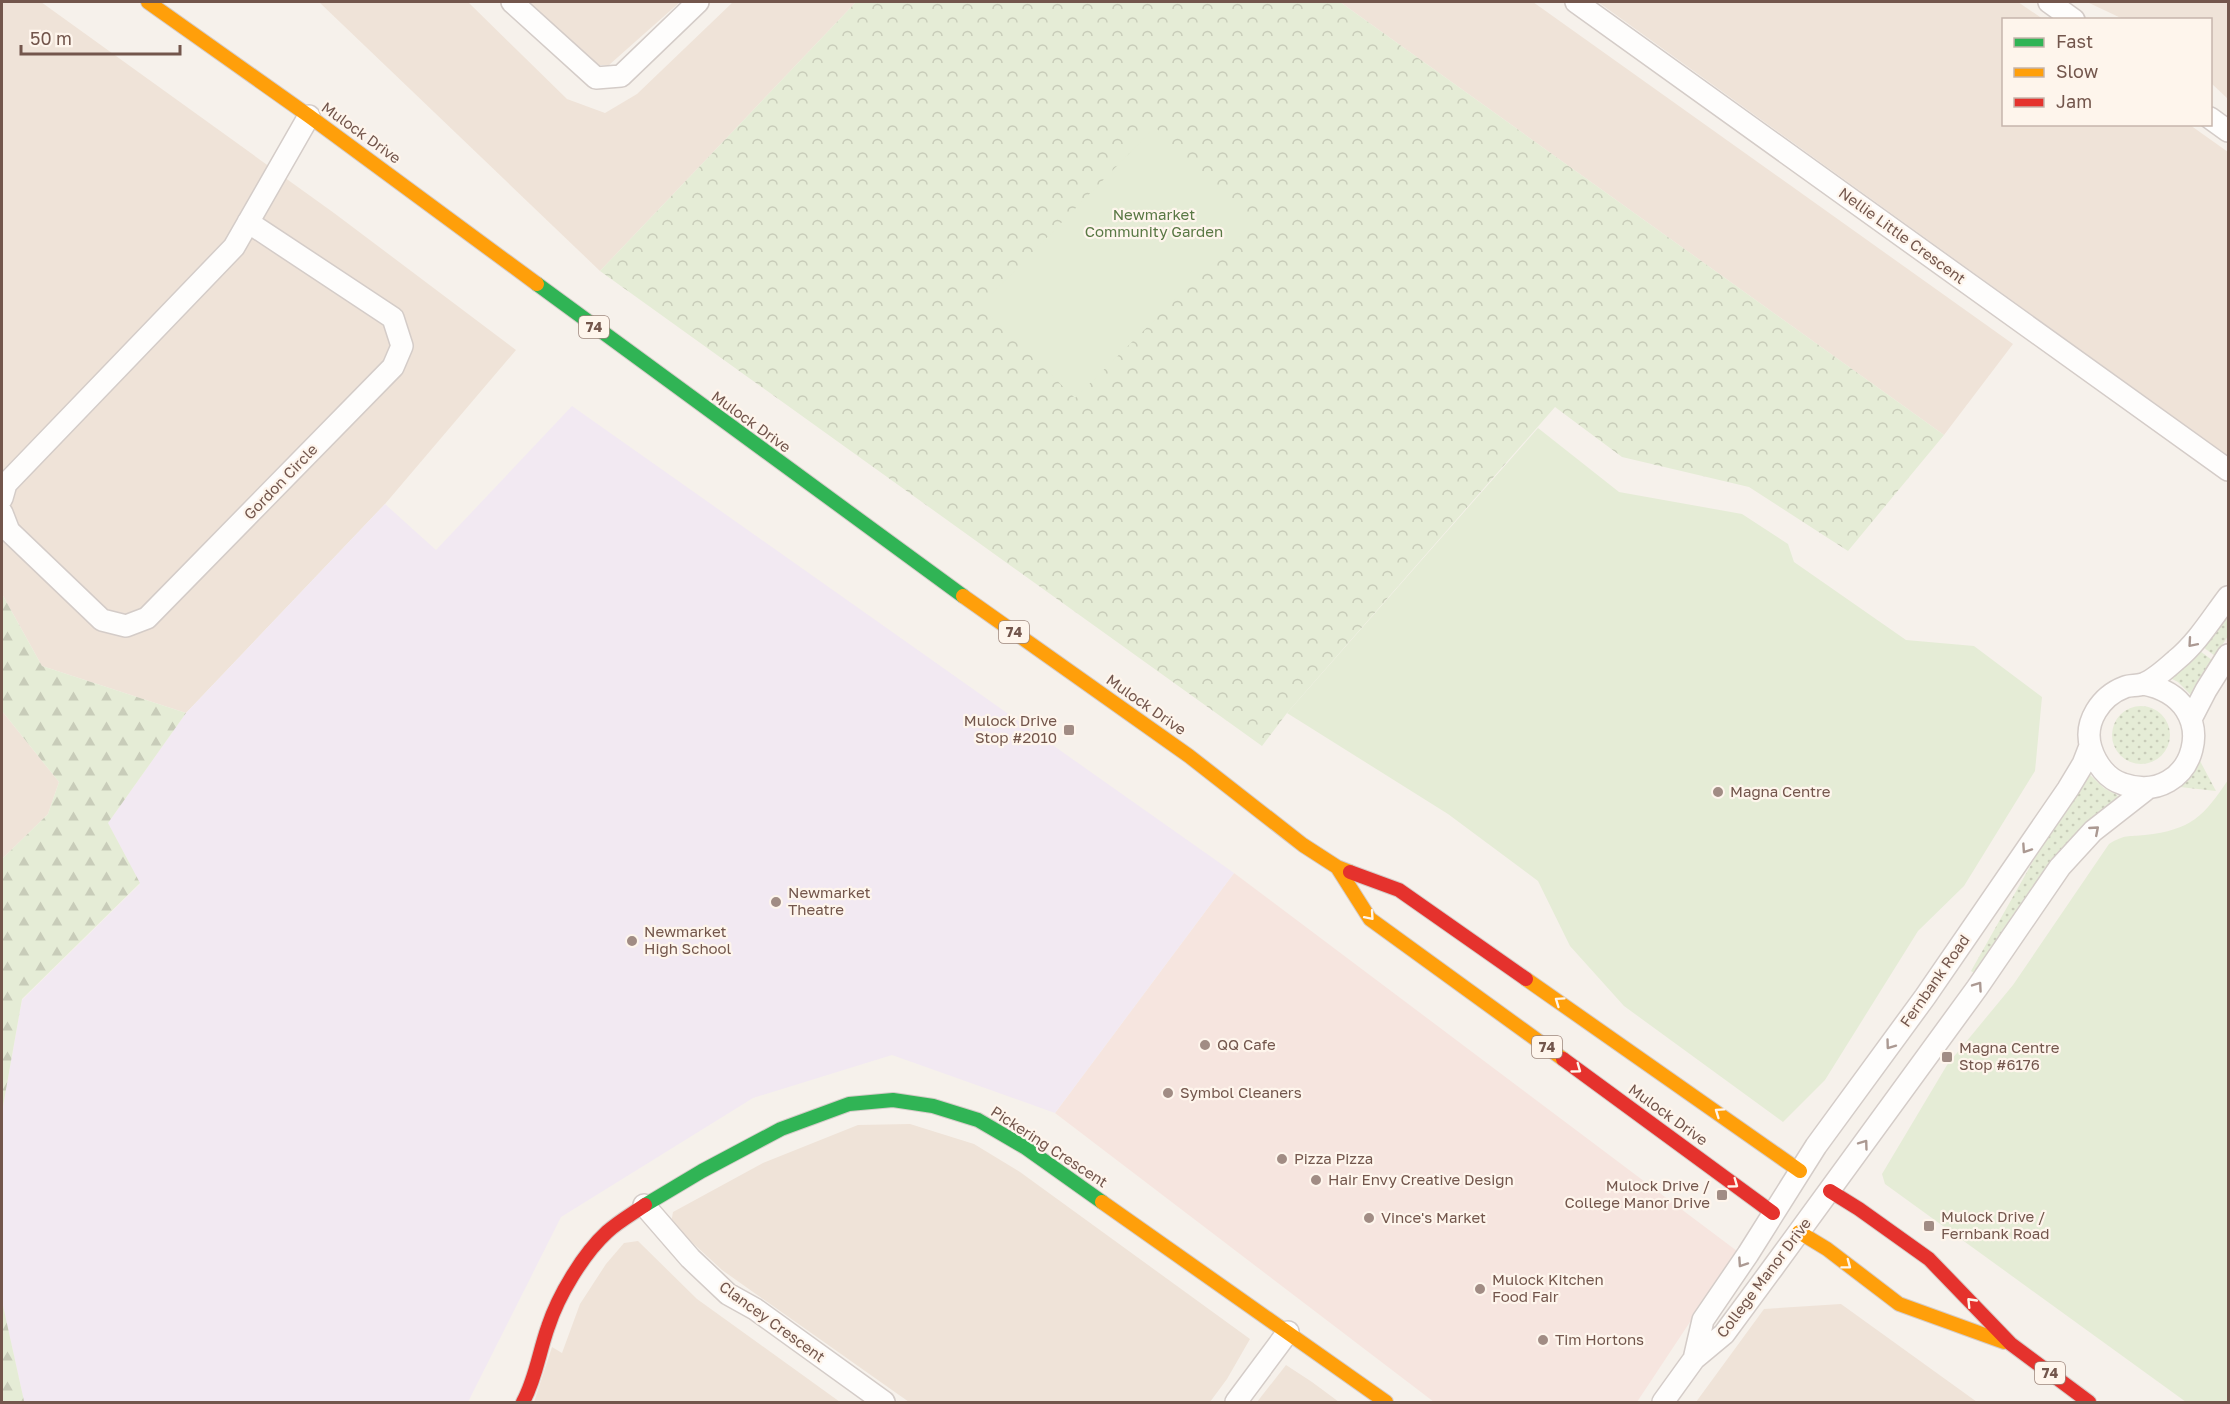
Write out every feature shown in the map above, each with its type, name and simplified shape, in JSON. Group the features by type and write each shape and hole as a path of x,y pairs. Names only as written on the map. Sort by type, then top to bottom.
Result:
{"main road":[{"name":"Mulock Drive","path":"148,2 309,116 870,530 1189,756 1303,845 1337,867 1399,890 1929,1258 2011,1344 2089,1402"},
{"name":"Mulock Drive","path":"1337,867 1370,919 1786,1223 1827,1249 1899,1304 2011,1344"},
{"name":"Pickering Crescent","path":"523,1402 532,1385 548,1326 565,1290 583,1261 606,1233 644,1205 702,1171 782,1130 849,1104 893,1100 933,1106 978,1120 1026,1148 1386,1402"}],"street":[{"path":"512,2 596,78 621,76 699,2"},
{"name":"Nellie Little Crescent","path":"1576,2 2229,470"},
{"path":"2049,2 2071,18"},
{"path":"2,498 6,484 234,247 309,116"},
{"path":"2212,119 2229,131"},
{"name":"Gordon Circle","path":"2,513 9,531 102,620 126,626 147,618 393,367 402,346 393,318 248,222"},
{"path":"2143,684 2178,659 2229,597"},
{"path":"2191,719 2206,690 2229,655"},
{"path":"2143,684 2158,687 2172,694 2184,705 2191,719 2194,734 2193,747 2188,760 2170,780 2148,788 2133,788 2111,778 2096,761 2090,746 2091,723 2096,710 2104,699 2127,686 2143,684"},
{"name":"Fernbank Road","path":"1815,1181 1816,1146 1924,997 2068,789 2083,764 2090,746"},
{"name":"Fernbank Road","path":"1786,1223 1815,1181 1977,988 2060,867 2093,831 2148,788"},
{"name":"College Manor Drive","path":"1663,1402 1694,1359 1724,1334 1786,1223 1815,1181"},
{"name":"Clancey Crescent","path":"644,1205 690,1258 728,1294 755,1309 884,1402"},
{"name":"College Manor Drive","path":"1694,1359 1703,1320 1786,1223"},
{"path":"1236,1402 1288,1332"}],"shaded area":[{"path":"2,2 41,2 334,213 516,350 385,504 186,713 42,666 2,594"},
{"path":"319,2 468,2 567,99 605,113 637,94 733,2 856,2 600,271"},
{"path":"523,2 680,2 609,65 590,65"},
{"path":"1340,2 1533,2 2013,344 1944,435"},
{"path":"1598,2 2018,2 2042,18 2002,18 2002,126 2191,126 2228,152 2228,456"},
{"path":"2087,2 2228,2 2228,99 2212,84 2212,18 2121,18"},
{"name":"Newmarket High School","path":"572,406 1234,873 1055,1113 892,1055 753,1098 561,1217 468,1402 24,1401 2,1301 2,1112 22,1000 140,884 108,823 186,713 385,504 436,550"},
{"path":"2,711 59,782 48,814 2,859"},
{"path":"1234,873 1737,1251 1637,1402 1434,1402 1055,1113"},
{"path":"910,1124 974,1144 1020,1172 1250,1339 1227,1379 1210,1402 909,1402 722,1270 671,1223 673,1212 763,1163 858,1125"},
{"path":"638,1241 697,1299 840,1402 534,1402 552,1347 562,1353 580,1304 606,1264 624,1243"},
{"path":"1841,1304 1977,1402 1696,1402 1764,1309"},
{"path":"1286,1365 1312,1382 1339,1402 1257,1402"}],"green space":[{"path":"856,2 1340,2 1944,435 1848,551 1749,487 1622,457 1555,407 1287,713 1262,746 600,271"},
{"name":"Newmarket Community Garden","path":"1155,127 1252,224 1075,398 980,306"},
{"name":"Magna Centre","path":"1538,428 1619,492 1742,514 1788,544 1794,562 1906,640 1974,646 2042,697 2035,771 1964,886 1918,931 1825,1080 1783,1122 1624,1006 1570,946 1538,881 1448,814 1287,713"},
{"path":"2,594 42,666 186,713 108,823 140,883 22,999 2,1112 2,859 48,814 59,782 2,711"},
{"path":"2228,612 2228,636 2215,656 2203,647"},
{"path":"2200,651 2212,660 2191,695 2178,682 2170,678"},
{"path":"2135,706 2147,706 2162,714 2170,729 2170,741 2162,756 2147,764 2135,764 2120,756 2112,741 2112,729 2120,714"},
{"path":"2200,761 2216,791 2180,787 2191,776"},
{"path":"2089,774 2104,788 2117,795 2120,800 2070,840 1974,973 1971,971 2045,840"},
{"path":"2228,780 2228,1402 2186,1402 1885,1184 1882,1174 1947,1065 2013,985 2109,844 2123,837 2161,833 2185,825 2203,812"},
{"path":"2,1301 24,1401 25,1402 2,1402"}],"traffic: fast":[{"path":"537,284 963,596"},
{"path":"645,1205 702,1171 781,1129 849,1104 893,1100 933,1106 978,1120 1026,1148 1102,1202"}],"traffic: slow":[{"path":"148,2 309,116 537,284"},
{"path":"963,596 1189,756 1303,845 1337,867 1350,872"},
{"path":"1337,867 1370,919 1563,1059"},
{"path":"1526,979 1800,1171"},
{"path":"1102,1202 1386,1402"},
{"path":"1799,1232 1827,1249 1899,1304 2004,1342"}],"traffic: jam":[{"path":"1350,872 1399,890 1526,979"},
{"path":"1563,1059 1773,1213"},
{"path":"1830,1191 1929,1259 2011,1344 2089,1402"},
{"path":"523,1402 531,1384 552,1315 572,1276 607,1232 645,1205"}],"place":[{"name":"Mulock Drive Stop #2010","path":"1069,730"},
{"name":"Magna Centre","path":"1718,792"},
{"name":"Newmarket Theatre","path":"776,902"},
{"name":"Newmarket High School","path":"632,941"},
{"name":"QQ Cafe","path":"1205,1045"},
{"name":"Magna Centre Stop #6176","path":"1947,1057"},
{"name":"Symbol Cleaners","path":"1168,1093"},
{"name":"Pizza Pizza","path":"1282,1159"},
{"name":"Hair Envy Creative Design","path":"1316,1180"},
{"name":"Mulock Drive / College Manor Drive","path":"1722,1195"},
{"name":"Vince's Market","path":"1369,1218"},
{"name":"Mulock Drive / Fernbank Road","path":"1929,1226"},
{"name":"Mulock Kitchen Food Fair","path":"1480,1289"},
{"name":"Tim Hortons","path":"1543,1340"}]}
